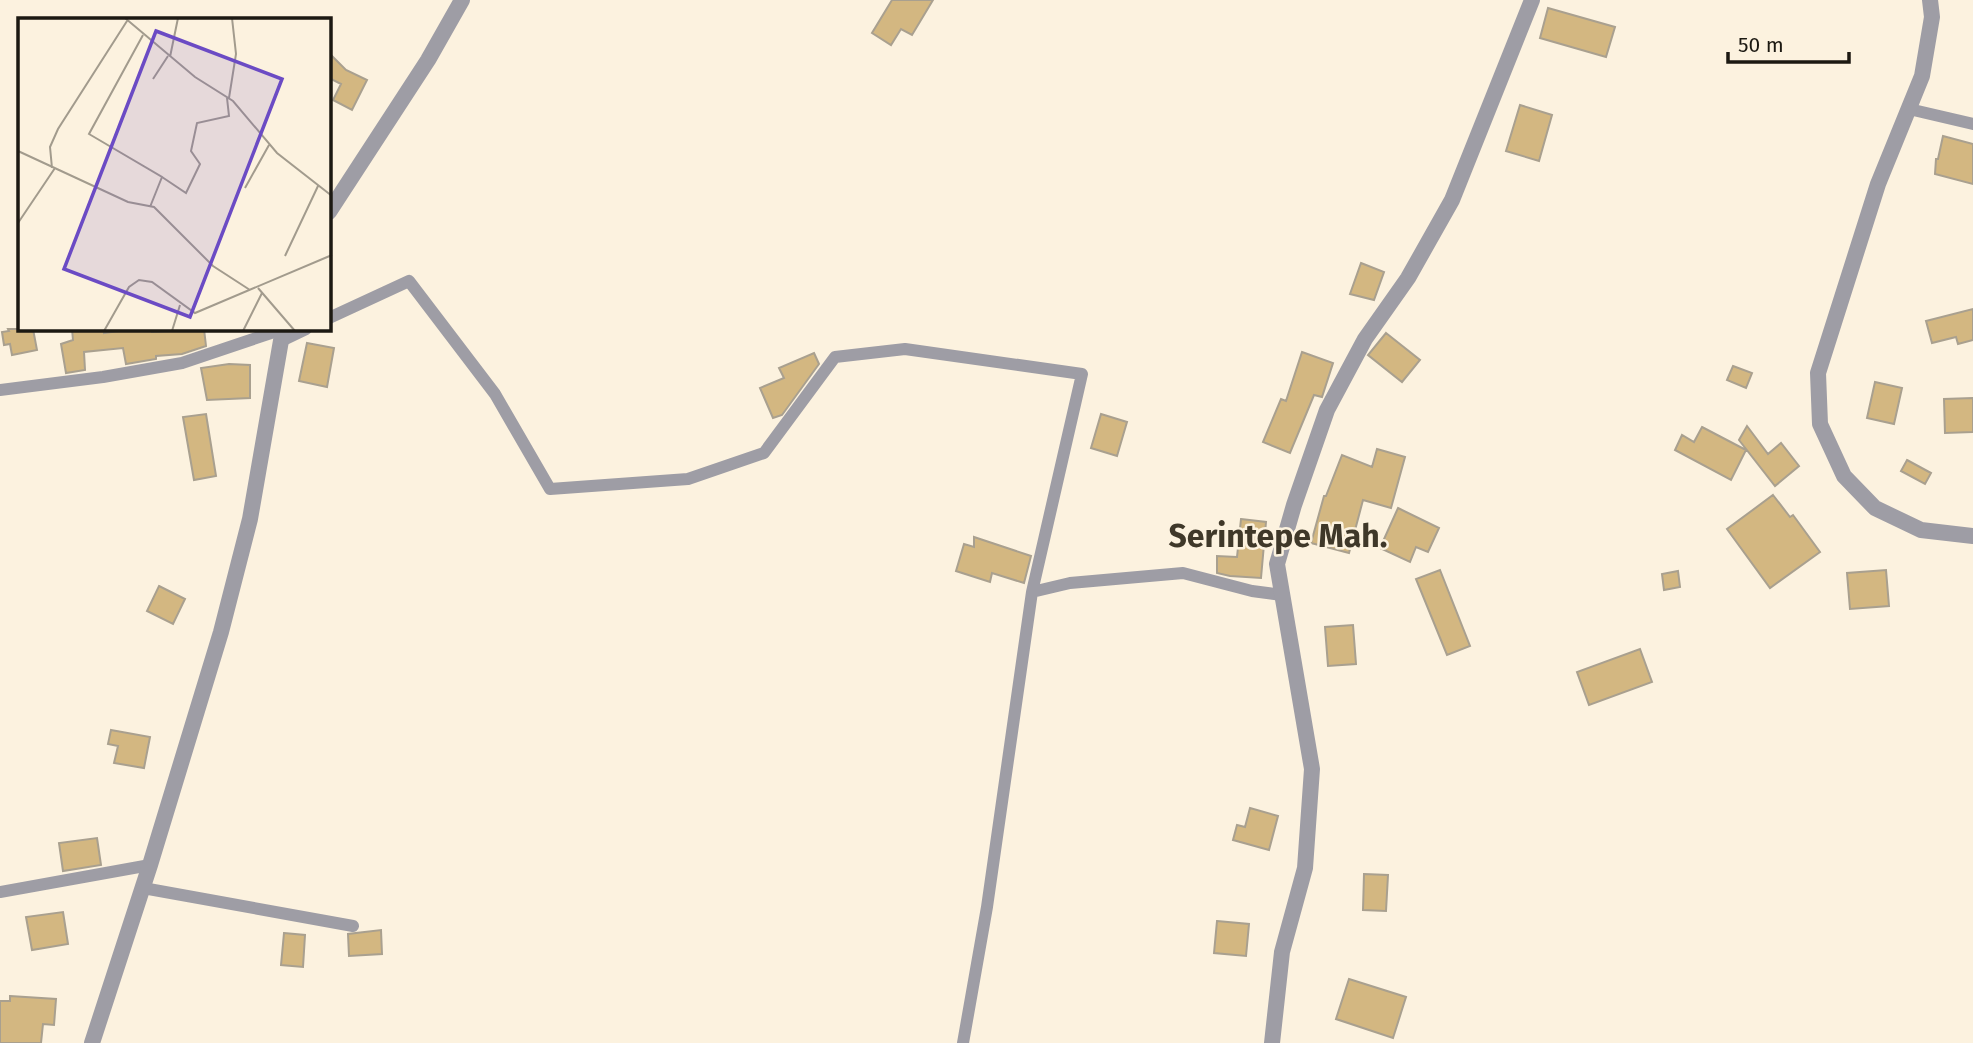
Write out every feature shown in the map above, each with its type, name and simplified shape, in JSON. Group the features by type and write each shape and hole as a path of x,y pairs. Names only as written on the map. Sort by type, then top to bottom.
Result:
{"street":[{"path":"331,209 463,0"},
{"path":"1272,1043 1282,952 1305,868 1312,769 1277,564 1327,410 1366,339 1408,278 1452,200 1532,0"},
{"path":"1930,0 1932,17 1922,76 1878,184 1818,373 1820,424 1844,476 1875,508 1921,530 1973,536"},
{"path":"1909,109 1973,124"},
{"path":"331,317 409,281 495,394 551,489 688,479 764,453 835,356 905,349 1082,374 1032,592 987,907 963,1043"},
{"path":"0,390 103,377 182,363 283,333 250,519 221,632 150,866 92,1043"},
{"path":"1032,592 1070,583 1183,573 1252,592 1282,596"},
{"path":"0,892 150,866"},
{"path":"143,888 353,926"}],"building":[{"path":"892,0 933,0 912,35 901,29 891,45 872,33"},
{"path":"1548,8 1615,27 1606,57 1540,38"},
{"path":"331,55 346,70 367,80 352,110 333,100 341,84 331,79"},
{"path":"1520,105 1552,115 1539,161 1506,151"},
{"path":"1943,136 1973,144 1973,184 1935,174 1936,159"},
{"path":"1361,263 1384,272 1374,300 1350,294"},
{"path":"1973,309 1973,340 1958,344 1956,337 1932,343 1926,321"},
{"path":"8,329 33,331 37,350 12,355 10,344 4,345 2,332 9,331"},
{"path":"72,331 204,331 206,346 182,354 156,356 156,359 126,364 123,348 84,352 85,370 66,373 61,344 73,340"},
{"path":"1386,333 1420,360 1402,382 1368,355"},
{"path":"307,343 334,348 327,387 299,381"},
{"path":"1302,352 1333,363 1322,397 1314,395 1290,453 1263,442 1281,399 1286,401"},
{"path":"814,353 819,364 782,415 773,418 760,388 784,378 779,368"},
{"path":"229,364 250,365 250,398 207,400 201,368"},
{"path":"1733,366 1752,373 1746,388 1727,380"},
{"path":"1875,382 1902,388 1894,424 1867,418"},
{"path":"1973,398 1973,432 1945,433 1944,399"},
{"path":"206,414 216,476 194,480 183,417"},
{"path":"1101,414 1127,422 1117,456 1091,448"},
{"path":"1747,426 1768,454 1781,443 1799,466 1775,486 1739,440"},
{"path":"1702,427 1746,450 1731,480 1675,450 1682,435 1694,442"},
{"path":"1377,449 1405,457 1391,508 1363,500 1349,553 1311,543 1324,496 1342,455 1372,467"},
{"path":"1907,460 1931,473 1925,484 1901,471"},
{"path":"1773,495 1790,517 1793,515 1820,552 1770,588 1727,529"},
{"path":"1398,508 1439,528 1428,552 1416,547 1410,562 1380,548"},
{"path":"1241,519 1266,522 1261,578 1217,573 1217,556 1237,557"},
{"path":"974,537 1031,556 1024,583 992,573 990,582 956,571 964,544 974,547"},
{"path":"1440,570 1470,646 1447,655 1416,579"},
{"path":"1886,570 1889,606 1850,609 1847,573"},
{"path":"1678,571 1680,587 1664,590 1662,574"},
{"path":"159,586 185,599 173,624 147,611"},
{"path":"1353,625 1356,664 1328,666 1325,627"},
{"path":"1640,649 1652,682 1589,705 1577,672"},
{"path":"111,730 150,737 144,768 114,763 118,746 108,744"},
{"path":"1250,808 1278,816 1269,850 1233,840 1237,825 1245,827"},
{"path":"97,838 101,865 63,871 59,843"},
{"path":"1364,874 1388,875 1386,911 1363,910"},
{"path":"63,912 68,944 32,950 26,917"},
{"path":"1217,921 1249,924 1246,956 1214,953"},
{"path":"381,930 382,954 349,956 348,934"},
{"path":"284,933 305,935 303,967 281,965"},
{"path":"1349,979 1406,997 1393,1038 1336,1019"},
{"path":"10,996 56,999 54,1025 43,1024 41,1043 0,1043 0,1001 10,1001"}],"district":[{"name":"Serintepe Mah.","path":"1278,536"}]}
